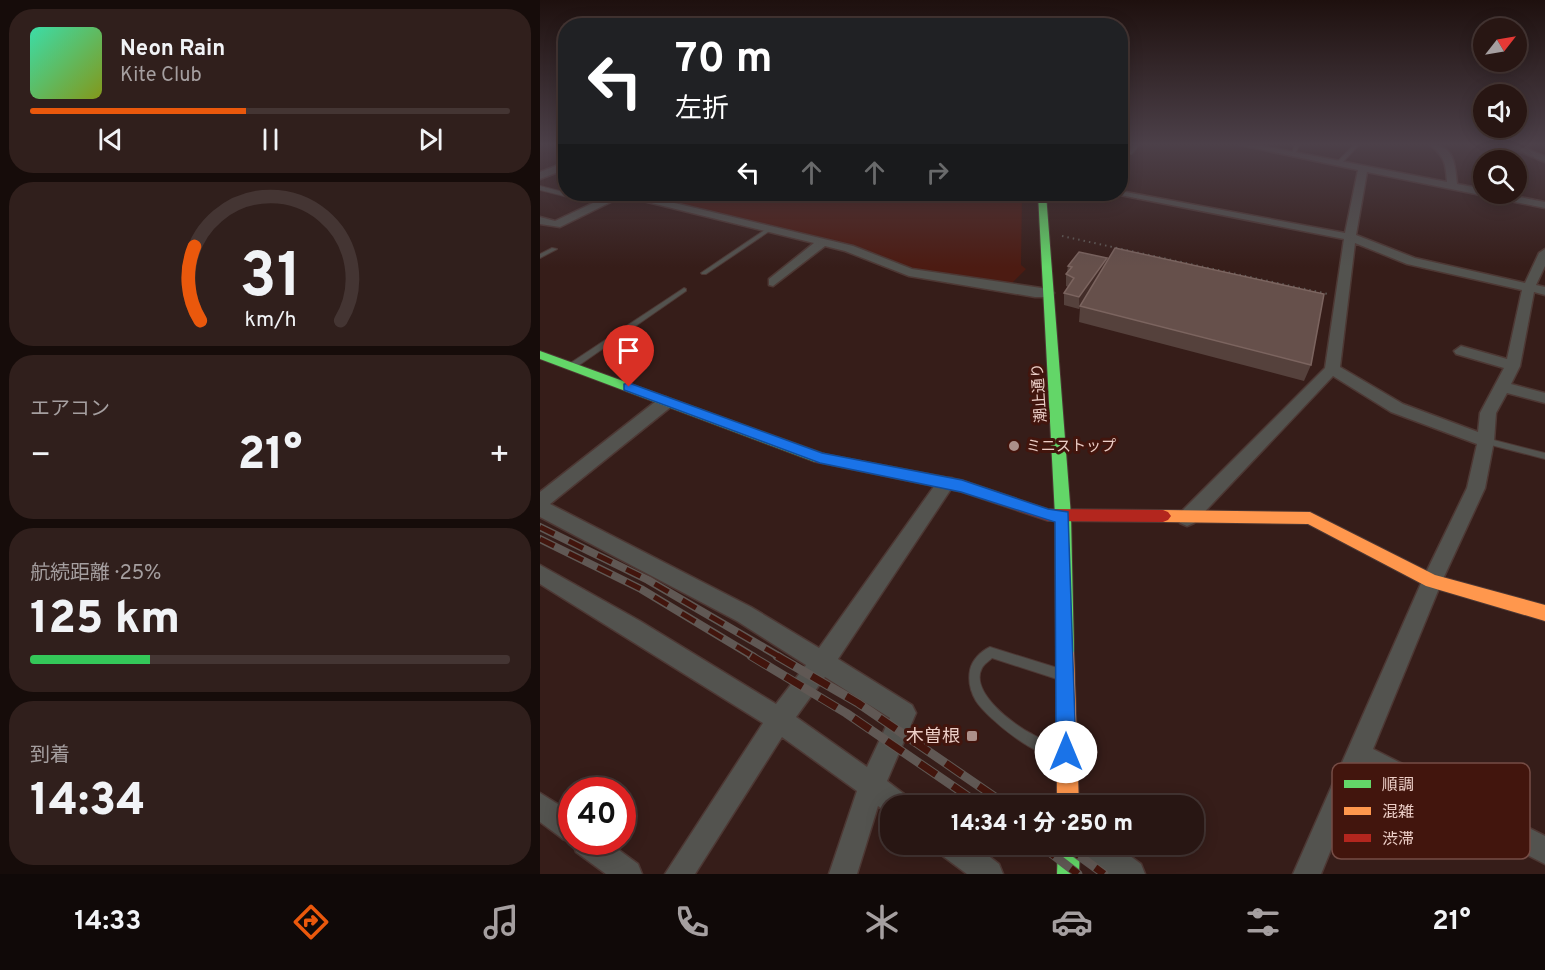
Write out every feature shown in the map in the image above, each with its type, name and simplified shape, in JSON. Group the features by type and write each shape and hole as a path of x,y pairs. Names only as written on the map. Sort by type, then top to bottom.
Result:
{"street":[{"path":"1187,518 1332,369 1350,237 1360,186"},
{"path":"1452,186 1473,190"},
{"path":"1128,195 1350,237 1411,261 1537,289"},
{"path":"540,220 556,225 604,201"},
{"path":"655,201 849,248 909,272 1035,293 1048,293"},
{"name":"潮止通り","path":"1043,201 1062,516 1068,795"},
{"path":"773,282 823,242"},
{"path":"1355,763 1432,581 1476,488 1486,441 1488,413 1513,366 1537,289 1545,252"},
{"path":"1461,351 1513,366"},
{"path":"540,355 820,458 946,483 1048,515 1310,518 1432,581 1545,613"},
{"path":"1332,369 1397,408 1486,441"},
{"path":"1501,386 1545,398"},
{"path":"540,502 666,402"},
{"path":"679,874 779,720 822,663 946,483"},
{"path":"540,508 744,614 904,713 872,785 843,874"},
{"path":"540,574 647,636 779,720 885,795"},
{"path":"1358,755 1374,763"},
{"path":"540,806 558,820"},
{"path":"1307,874 1332,816"},
{"path":"1530,842 1545,850"},
{"path":"603,855 628,874"},
{"path":"964,855 989,874"},
{"path":"1068,874 1069,855"},
{"path":"1106,855 1131,874"}],"lane":[{"path":"540,188 558,192"},
{"path":"592,201 600,203"},
{"path":"704,273 769,229"},
{"path":"540,256 554,249"},
{"path":"572,366 684,290"},
{"path":"1486,441 1545,456"},
{"path":"1066,676 990,652 981,658 974,670 974,684 980,700 989,711 1044,749 1066,752"}],"path":[{"path":"1045,233 1342,296"}],"shaded area":[{"path":"668,201 1022,201 1021,265 1026,269 1009,286 908,269 852,245"}],"building":[{"path":"1115,248 1324,294 1311,365 1080,306"},
{"path":"1079,252 1107,258 1079,297 1064,293 1074,278 1066,274 1072,267 1068,266"}],"railway":[{"path":"540,527 648,580 780,657"},
{"path":"540,539 641,589 754,657"},
{"path":"751,656 846,713 966,795"},
{"path":"777,656 858,703 992,795"},
{"path":"1053,855 1078,874"},
{"path":"1078,855 1104,874"}],"traffic: fast":[{"path":"1042,201 1063,516 1065,653"},
{"path":"540,355 820,458"},
{"path":"1068,874 1069,855"}],"traffic: slow":[{"path":"1163,516 1310,518 1432,581 1545,613"},
{"path":"1065,653 1068,795"}],"traffic: jam":[{"path":"820,458 962,486 1048,515 1163,516"}],"place":[{"name":"ミニストップ","path":"1014,446"},
{"name":"木曽根","path":"972,736"}],"route":[{"path":"629,387 820,458 962,486 1048,515 1062,516 1066,752"}]}
